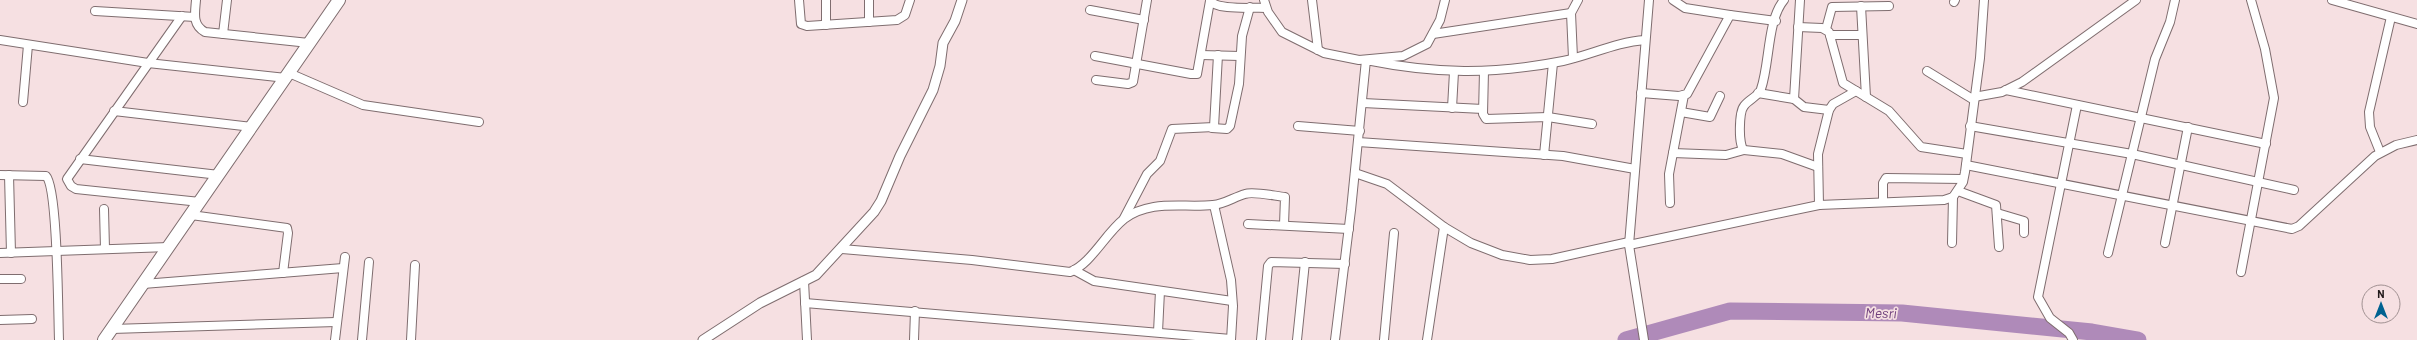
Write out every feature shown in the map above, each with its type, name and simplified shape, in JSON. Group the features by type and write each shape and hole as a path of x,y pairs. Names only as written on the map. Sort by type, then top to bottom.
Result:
{"main road":[{"path":"104,340 339,0"}],"street":[{"path":"196,0 195,17 198,28 205,32 310,43"},
{"path":"223,34 227,0"},
{"path":"799,0 800,20 803,26 869,22 902,18 910,0"},
{"path":"826,0 826,25"},
{"path":"868,0 869,22"},
{"path":"703,340 760,303 816,275 842,250 882,201 900,156 933,90 940,66 943,43 955,21 962,0"},
{"path":"1096,80 1131,84 1147,0"},
{"path":"1210,0 1216,5 1250,7 1265,4 1282,32 1318,50 1358,60 1366,60 1404,56 1428,44 1440,20 1445,0"},
{"path":"1095,56 1195,74 1198,70 1210,0"},
{"path":"1312,0 1318,50"},
{"path":"1573,58 1571,14 1578,0"},
{"path":"1644,340 1629,244 1649,0"},
{"path":"1673,0 1685,8 1776,20"},
{"path":"1744,150 1740,145 1741,112 1746,103 1758,93 1761,88 1778,8 1784,0"},
{"path":"1794,99 1800,0"},
{"path":"1355,175 1396,189 1444,227 1471,243 1496,252 1530,260 1552,259 1819,205 1949,199 1955,194 1963,179 1966,165 1984,0"},
{"path":"1927,71 1974,98 2006,90 2060,56 2136,0"},
{"path":"2108,253 2155,59 2170,22 2175,0"},
{"path":"2241,272 2274,106 2273,89 2265,49 2251,0"},
{"path":"2332,0 2417,24"},
{"path":"1861,6 1866,97"},
{"path":"1889,6 1832,7 1828,32 1843,83 1889,111 1921,147 1967,154"},
{"path":"1123,221 1147,174 1160,161 1168,138 1174,127 1227,129 1230,126 1238,91 1244,23 1250,7"},
{"path":"1090,10 1144,20"},
{"path":"95,11 195,17"},
{"path":"1433,34 1571,14"},
{"path":"1670,203 1669,174 1684,96 1689,92 1730,15"},
{"path":"182,16 67,179 71,186 76,189 200,202"},
{"path":"2380,152 2370,127 2369,112 2391,17"},
{"path":"1798,27 1828,32 1862,35"},
{"path":"0,40 148,63 287,76 363,105 479,122"},
{"path":"1366,60 1407,68 1454,72 1484,71 1534,67 1573,58 1620,43 1645,40"},
{"path":"24,102 28,45"},
{"path":"1201,55 1240,56"},
{"path":"1212,128 1214,124 1218,55"},
{"path":"1335,340 1360,131 1366,60"},
{"path":"1544,155 1553,63"},
{"path":"1484,71 1483,110 1484,118 1486,119 1548,118 1592,124"},
{"path":"1452,108 1454,72"},
{"path":"2006,90 2077,105 2140,116 2266,144"},
{"path":"1819,205 1818,154 1829,110 1833,104 1856,91"},
{"path":"1641,93 1684,96"},
{"path":"1758,93 1794,99 1804,107 1829,110"},
{"path":"1681,112 1710,116 1720,96"},
{"path":"1363,103 1483,110"},
{"path":"2072,340 2069,333 2050,318 2038,296 2060,182 2077,105"},
{"path":"114,111 252,127"},
{"path":"1298,126 1360,131"},
{"path":"1970,126 2132,154 2294,190"},
{"path":"2165,243 2188,127"},
{"path":"1966,165 2060,182 2287,229 2296,228 2380,152 2396,145 2417,140"},
{"path":"1358,142 1544,155 1574,158 1635,169"},
{"path":"1673,153 1726,155 1744,150 1782,154 1818,167"},
{"path":"80,159 219,175"},
{"path":"0,175 42,175 48,178 53,208 59,340"},
{"path":"10,175 11,253"},
{"path":"1884,202 1883,183 1886,178 1963,179"},
{"path":"842,250 972,260 1061,272 1074,270 1082,266 1104,238 1123,221 1133,214 1155,206 1214,205 1239,198 1245,194 1285,197 1284,225"},
{"path":"1955,194 1995,204 1999,247"},
{"path":"1952,243 1955,194"},
{"path":"805,303 915,311 1231,339 1231,280 1214,205"},
{"path":"104,209 105,249"},
{"path":"1997,213 2024,221 2024,233"},
{"path":"191,215 287,228 288,233 283,273"},
{"path":"1248,224 1349,229"},
{"path":"1427,340 1444,227"},
{"path":"1384,340 1394,233"},
{"path":"0,253 169,247"},
{"path":"335,340 345,257"},
{"path":"1261,340 1270,263 1272,261 1344,264"},
{"path":"362,340 369,262"},
{"path":"1297,340 1305,262"},
{"path":"411,340 415,265"},
{"path":"143,284 343,268"},
{"path":"1074,270 1094,281 1232,301"},
{"path":"0,278 21,278"},
{"path":"804,281 807,340"},
{"path":"1158,332 1160,291"},
{"path":"914,340 915,311"},
{"path":"0,320 32,320"},
{"path":"112,329 336,322"}],"waterway":[{"name":"Mesri","path":"1626,340 1730,311 1902,313 2092,332 2138,340"}]}
